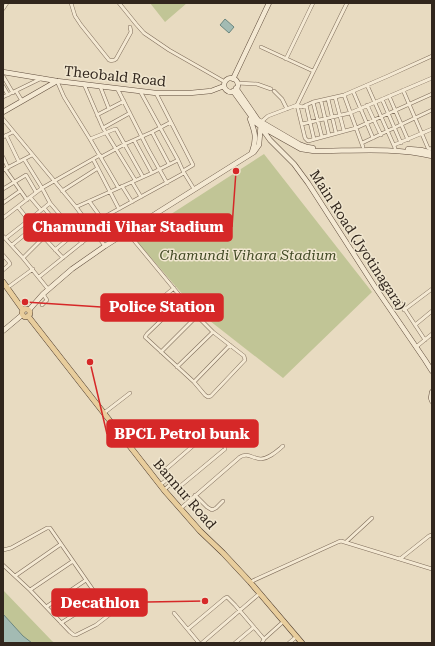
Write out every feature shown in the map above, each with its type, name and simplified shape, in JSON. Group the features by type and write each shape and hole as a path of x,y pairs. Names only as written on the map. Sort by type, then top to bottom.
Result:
{"main road":[{"path":"269,3 235,85 228,91 225,86 228,79 235,85 260,124 298,147 306,150 397,151 432,156"},
{"name":"Theobald Road","path":"3,72 57,81 156,93 216,92 225,86"},
{"path":"3,112 57,81"},
{"path":"235,85 255,130 256,141 252,153"},
{"path":"248,112 256,124 260,124 307,147 315,148 362,145 394,146 432,153"},
{"path":"3,331 26,313 48,289 72,269 105,246 256,150 259,145 260,124"},
{"name":"Main Road (Jyotinagara)","path":"260,124 270,140 299,170 416,347 431,365 432,371"},
{"name":"Bannur Road","path":"3,282 164,490 200,531 250,582 302,643"},
{"path":"432,392 432,401"}],"street":[{"path":"3,9 7,3"},
{"path":"71,3 75,16 109,60 112,61 116,59 131,32 130,27"},
{"path":"119,3 144,33 225,86"},
{"path":"286,59 313,3"},
{"path":"346,3 297,105 306,139 308,141 356,128 432,94"},
{"path":"261,47 313,72"},
{"path":"260,124 268,116 297,105 302,107 313,102 344,95 432,56"},
{"path":"4,78 22,101"},
{"path":"3,98 42,78"},
{"path":"302,124 350,113 432,78"},
{"path":"57,81 64,97 100,156 120,187 132,202"},
{"path":"84,84 103,128 134,181 141,197"},
{"path":"235,85 257,84 270,89"},
{"path":"367,85 394,146 432,129"},
{"path":"3,86 8,95"},
{"path":"100,86 109,110"},
{"path":"117,88 167,183"},
{"path":"402,90 428,148 432,148"},
{"path":"140,91 194,189"},
{"path":"274,91 282,99 287,109"},
{"path":"353,91 373,138"},
{"path":"55,250 90,225 167,183 193,165 156,93"},
{"path":"344,95 362,145 373,138 432,110"},
{"path":"388,96 408,140"},
{"path":"335,97 344,131"},
{"path":"328,99 336,133"},
{"path":"382,99 401,143"},
{"path":"97,115 124,101"},
{"path":"321,101 329,135"},
{"path":"313,102 322,137"},
{"path":"306,105 314,139"},
{"path":"367,105 380,135"},
{"path":"103,128 130,113"},
{"path":"3,119 76,207 105,246"},
{"path":"3,218 36,192 54,181 93,159 171,122"},
{"path":"90,139 116,129 143,177"},
{"path":"13,132 5,136 19,162"},
{"path":"152,132 169,164"},
{"path":"134,140 152,173"},
{"path":"5,169 32,155"},
{"path":"3,157 5,169 26,200"},
{"path":"24,159 50,203 82,243"},
{"path":"93,159 119,209"},
{"path":"76,207 178,160"},
{"path":"62,191 98,168"},
{"path":"3,189 26,175 36,192"},
{"path":"3,203 20,191"},
{"path":"30,197 58,226"},
{"path":"89,201 102,219"},
{"path":"48,289 33,269 4,237 50,203"},
{"path":"18,207 34,227 63,258"},
{"path":"37,214 52,231"},
{"path":"23,258 44,237 58,226 81,214"},
{"path":"12,245 34,227"},
{"path":"39,278 95,232"},
{"path":"127,232 174,288 197,316 213,332 242,354 245,358 245,360 211,396 208,397 194,382 146,338 146,335 183,299"},
{"path":"3,255 10,264 3,270"},
{"path":"7,288 33,269"},
{"path":"145,312 174,288"},
{"path":"404,310 432,289"},
{"path":"42,305 47,300 43,294"},
{"path":"400,302 425,340"},
{"path":"415,325 432,311"},
{"path":"161,352 197,316"},
{"path":"177,367 213,332"},
{"path":"416,347 432,334"},
{"path":"194,382 230,346"},
{"path":"104,413 130,393"},
{"path":"209,432 213,433 225,447 224,451 179,488 177,488 173,482 164,472 165,470 209,432"},
{"path":"180,508 243,455 263,459 276,452 283,446"},
{"path":"160,485 169,478"},
{"path":"164,490 173,482"},
{"path":"195,495 212,510 223,501"},
{"path":"346,542 372,518"},
{"path":"3,550 11,548 50,528 110,615 96,625 76,635 70,632 30,590 3,565"},
{"path":"400,559 432,535"},
{"path":"250,582 341,541 432,569"},
{"path":"15,576 61,544"},
{"path":"30,590 73,561"},
{"path":"46,607 86,580"},
{"path":"174,613 200,643 259,594"},
{"path":"188,629 226,597 229,598 240,610 264,639"},
{"path":"61,623 99,599"},
{"path":"262,643 264,639 284,622"},
{"path":"235,643 254,627"},
{"path":"290,643 296,637"}],"green space":[{"path":"150,3 187,3 165,22"},
{"name":"Chamundi Vihara Stadium","path":"264,154 372,292 283,378 196,310 134,238"},
{"path":"3,590 55,643 32,643 23,636 3,614"}],"water":[{"path":"225,19 234,27 229,33 220,25"},
{"path":"3,614 23,636 32,643 3,643"}],"place":[{"name":"Chamundi Vihar Stadium","path":"236,171"},
{"name":"Police Station","path":"25,302"},
{"name":"BPCL Petrol bunk","path":"90,362"},
{"name":"Decathlon","path":"205,601"}]}
